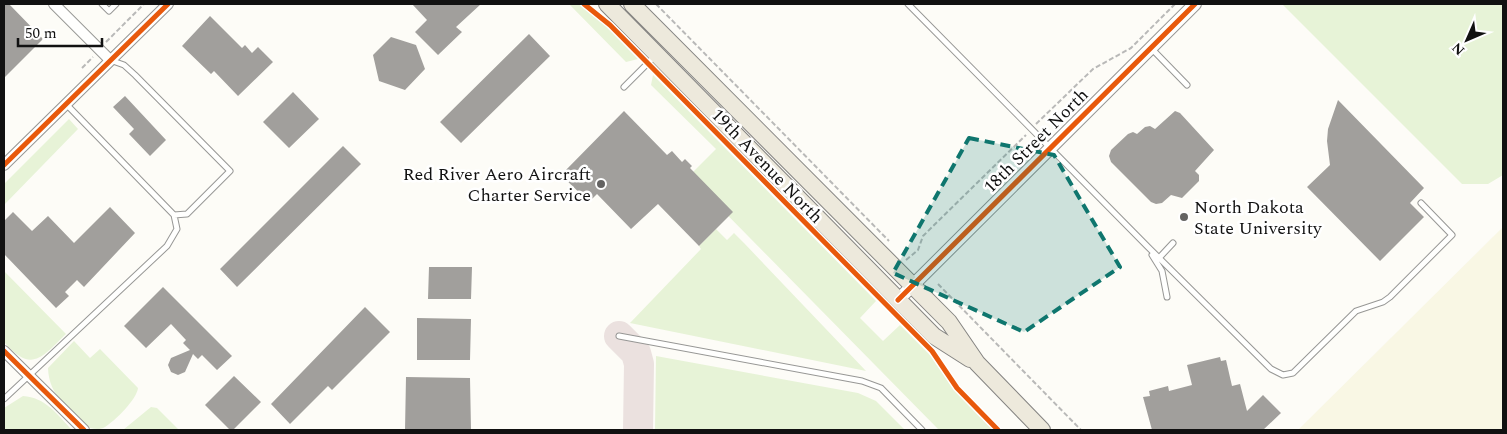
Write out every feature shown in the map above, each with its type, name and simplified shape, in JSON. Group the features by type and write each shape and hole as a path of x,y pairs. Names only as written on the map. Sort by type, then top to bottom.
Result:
{"main road":[{"name":"19th Avenue North","path":"607,4 934,336 977,363"},
{"name":"19th Avenue North","path":"632,4 949,322 977,363 1042,430"}],"street":[{"path":"54,4 110,60"},
{"path":"4,165 168,4"},
{"name":"18th Street North","path":"898,300 1194,4"},
{"path":"4,351 84,430"}],"lane":[{"path":"102,4 109,11 116,4"},
{"path":"908,4 1048,148 1271,369 1283,375 1293,373 1356,311 1383,302 1390,297 1452,235 1421,203"},
{"path":"1150,47 1187,85"},
{"path":"624,87 657,53"},
{"path":"110,60 124,65 135,75 230,171 187,214 174,215"},
{"path":"4,399 167,246 177,229 174,215 66,104"},
{"path":"1159,258 1173,243"},
{"path":"1147,246 1162,271 1167,297"},
{"path":"619,336 862,381 881,388 922,430"}],"path":[{"path":"82,68 144,4"},
{"path":"656,4 894,247"},
{"path":"938,284 1081,430"}],"highlighted area":[{"path":"969,138 1054,155 1120,267 1024,332 893,273"}],"shaded area":[{"path":"1503,227 1503,430 1298,430"}],"green space":[{"path":"569,4 584,4 638,59 626,62"},
{"path":"1282,4 1503,4 1503,175 1488,184 1462,184"},
{"path":"653,75 876,301 860,318 883,341 900,325 930,355 954,390 993,430 939,430 689,176 716,149 651,85"},
{"path":"69,119 78,129 4,205 4,184"},
{"path":"716,229 727,240 734,233 866,371 630,323 701,249 699,246"},
{"path":"4,271 66,334 36,359 30,360 22,357 4,342"},
{"path":"74,341 90,358 100,349 138,388 134,398 120,415 101,429 90,428 68,408 56,395 49,378 48,368"},
{"path":"656,356 858,393 876,401 905,430 655,430"},
{"path":"23,396 31,397 44,403 72,430 4,430 4,408"},
{"path":"151,407 157,408 179,430 123,430"}],"building":[{"path":"4,4 9,4 43,39 4,78"},
{"path":"412,4 481,4 456,27 462,32 438,55 415,32 427,20"},
{"path":"210,16 242,48 245,45 252,53 258,47 273,62 238,96 214,71 211,74 182,46"},
{"path":"529,34 550,56 461,143 440,122"},
{"path":"391,37 416,45 425,69 405,90 379,81 373,55"},
{"path":"293,92 319,119 289,148 263,122"},
{"path":"125,96 166,140 150,156 129,134 134,129 113,107"},
{"path":"1338,100 1424,188 1410,203 1424,217 1380,261 1307,187 1330,165 1327,141 1328,129"},
{"path":"624,111 667,155 672,151 682,162 685,159 692,166 690,168 733,212 699,246 658,204 631,229 597,194 589,202 561,175"},
{"path":"1175,111 1180,113 1214,150 1195,171 1199,175 1199,181 1182,198 1171,195 1162,203 1156,204 1151,202 1111,162 1109,156 1111,150 1128,134 1133,132 1137,134 1145,127 1150,126 1155,129"},
{"path":"343,146 361,164 237,287 220,269"},
{"path":"110,207 135,233 84,287 77,280 65,292 69,296 56,308 4,254 4,221 13,212 32,231 48,216 74,243"},
{"path":"429,267 472,267 471,299 428,299"},
{"path":"163,287 232,356 217,370 202,355 198,359 193,354 185,372 178,375 171,372 168,365 171,358 190,350 183,343 186,340 171,324 146,348 124,326"},
{"path":"365,307 390,332 332,390 328,386 290,424 271,404"},
{"path":"417,318 471,319 470,360 417,360"},
{"path":"1220,357 1221,361 1226,360 1232,386 1240,384 1247,411 1263,395 1281,413 1263,430 1152,430 1143,397 1150,396 1149,391 1168,386 1169,391 1192,385 1187,365"},
{"path":"234,376 261,402 233,430 230,430 205,405"},
{"path":"406,377 470,378 471,430 405,430"}],"taxiway":[{"path":"619,336 636,353 639,364 638,430"}],"cycle path":[{"path":"4,165 168,4"},
{"path":"584,4 610,25 932,351 957,388 998,430"},
{"path":"898,300 1195,4"},
{"path":"4,351 84,430"}],"place":[{"name":"Red River Aero Aircraft Charter Service","path":"601,184"},
{"name":"North Dakota State University","path":"1184,217"}]}
